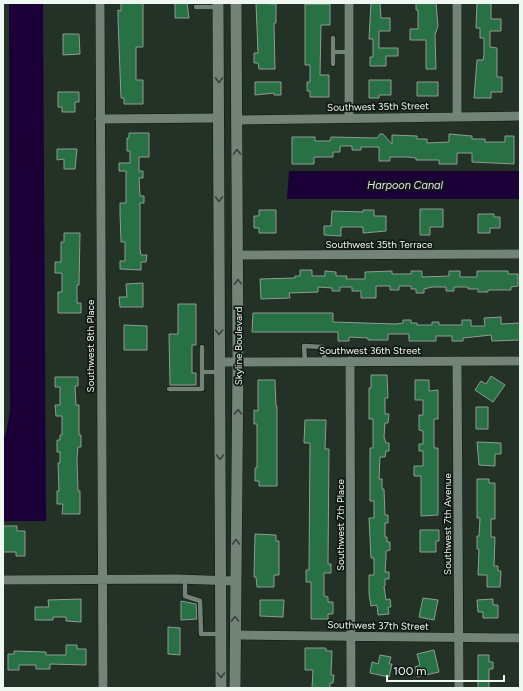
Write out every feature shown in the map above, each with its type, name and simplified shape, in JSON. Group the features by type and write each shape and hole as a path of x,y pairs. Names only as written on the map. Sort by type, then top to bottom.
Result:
{"street":[{"name":"Southwest 8th Place","path":"100,3 103,688"},
{"name":"Skyline Boulevard","path":"235,688 238,362 236,3"},
{"path":"349,3 349,118"},
{"path":"457,3 457,116"},
{"name":"Skyline Boulevard","path":"218,5 221,688"},
{"name":"Southwest 35th Street","path":"236,120 520,116"},
{"path":"100,119 219,118 236,120"},
{"name":"Southwest 35th Terrace","path":"237,255 520,254"},
{"name":"Southwest 7th Avenue","path":"457,361 459,688"},
{"name":"Southwest 36th Street","path":"219,367 238,362 520,361"},
{"name":"Southwest 7th Place","path":"350,362 351,688"},
{"path":"3,580 185,579 235,581"},
{"name":"Southwest 37th Street","path":"235,635 520,638"}],"lane":[{"path":"196,7 218,5"},
{"path":"333,38 333,64"},
{"path":"333,52 349,52"},
{"path":"305,362 304,346 323,347 324,362"},
{"path":"169,389 202,388 202,347"},
{"path":"202,372 219,367"},
{"path":"185,579 185,596 200,601 201,634 220,634"}],"water":[{"path":"9,3 43,3 46,521 3,521 3,440 7,429 10,410"},
{"name":"Harpoon Canal","path":"289,171 520,171 520,199 287,199"}],"building":[{"path":"121,3 143,3 143,47 136,47 136,80 143,80 143,104 124,104 124,98 121,98 118,10 121,11"},
{"path":"175,3 187,3 189,18 175,18"},
{"path":"256,3 276,4 276,23 274,23 275,69 259,69 258,63 254,63 254,53 258,53"},
{"path":"371,3 380,3 381,18 390,18 390,31 379,31 379,48 398,48 398,56 386,56 386,66 370,66 370,57 373,57 373,39 369,39"},
{"path":"416,3 436,3 438,26 435,35 436,69 426,69 426,40 410,40 410,29 418,29 418,10 416,10"},
{"path":"477,3 491,3 491,19 501,19 501,31 490,31 490,47 497,48 497,77 502,77 502,92 491,92 491,98 474,98 477,60 483,60 484,55 484,38 480,38 480,28 476,28"},
{"path":"305,4 330,4 330,25 321,25 320,75 329,75 329,97 310,97 310,91 307,91 307,82 310,82 310,65 305,65"},
{"path":"63,34 79,34 80,54 63,55"},
{"path":"369,80 391,80 391,95 379,95 379,98 369,98"},
{"path":"255,82 281,82 281,95 274,95 274,93 255,95"},
{"path":"417,82 438,82 438,96 417,96"},
{"path":"58,92 79,92 79,102 75,102 75,112 62,112 62,107 58,107"},
{"path":"129,133 149,133 149,157 139,157 139,171 143,171 143,178 139,178 140,196 144,196 144,203 140,203 140,249 141,255 147,255 146,262 141,262 141,270 120,269 120,261 125,261 125,242 121,242 120,203 126,203 126,171 119,171 119,163 130,163 130,151 127,151 127,138 129,138"},
{"path":"380,134 383,134 392,144 392,135 417,136 417,139 427,139 427,143 449,142 449,134 472,136 472,139 485,139 485,142 505,142 505,136 514,136 514,164 472,162 472,153 457,153 457,164 439,164 439,160 416,160 416,158 407,157 390,157 390,161 379,161 379,147 361,147 361,150 352,150 352,146 340,146 340,152 333,152 333,157 314,157 314,164 292,164 292,137 315,137 315,141 330,141 331,137 377,138"},
{"path":"57,149 77,149 75,169 64,169 64,159 57,160"},
{"path":"420,209 443,209 443,227 430,227 430,235 420,235"},
{"path":"259,210 276,210 276,233 259,233 259,228 254,228 254,216 259,216"},
{"path":"363,210 374,210 374,216 386,216 386,231 363,233 363,227 341,227 341,236 324,235 324,226 331,226 332,211 363,212"},
{"path":"478,214 494,214 494,217 500,217 500,228 490,228 490,233 478,233"},
{"path":"64,233 80,233 79,285 77,285 77,303 81,303 81,313 58,313 58,292 62,292 62,273 55,273 55,262 61,262 61,242 64,242"},
{"path":"300,270 312,270 312,276 325,276 325,271 336,272 336,276 347,276 346,279 365,279 365,272 392,271 392,274 411,274 411,271 422,271 422,277 449,276 449,271 460,271 460,277 477,277 477,271 508,271 508,274 518,274 518,286 511,287 511,290 488,290 488,292 478,292 478,289 468,289 468,287 454,287 454,291 446,291 446,287 432,287 424,289 424,293 416,293 416,289 411,289 411,286 399,286 399,290 390,290 390,286 376,286 376,298 361,298 361,291 352,291 352,287 340,287 340,291 332,291 332,288 318,287 318,292 289,293 290,298 261,299 260,279 295,278 295,276 300,276"},
{"path":"143,283 143,307 120,307 119,297 127,297 126,284"},
{"path":"178,304 196,304 196,345 192,345 192,373 196,373 196,385 170,385 169,334 178,334"},
{"path":"253,313 333,313 333,322 396,324 403,323 403,320 411,320 411,323 417,323 417,325 432,325 432,322 439,322 439,325 462,325 462,320 471,320 471,326 485,326 484,318 501,317 501,324 520,323 520,340 492,341 491,335 463,338 463,341 452,341 452,336 436,336 436,341 409,341 409,334 388,334 388,340 368,340 368,338 349,337 349,341 338,341 338,332 252,332"},
{"path":"124,325 147,326 147,350 124,350"},
{"path":"371,375 387,375 388,398 385,398 385,414 389,414 388,423 385,423 384,437 386,443 389,443 389,451 386,451 385,457 380,457 379,479 382,479 382,489 384,489 385,515 388,515 388,523 385,523 385,537 387,537 387,542 390,542 390,550 386,551 385,572 389,572 389,579 385,579 384,586 386,600 390,599 391,607 388,607 389,614 378,615 377,605 371,606 369,594 369,575 374,575 374,558 371,558 369,518 374,518 374,501 370,501 370,448 373,448 373,419 369,419 369,388 371,388"},
{"path":"491,376 505,385 493,402 475,390 481,381 486,384"},
{"path":"55,377 78,377 78,386 75,386 76,405 79,405 79,435 81,435 81,447 78,447 77,459 78,491 80,491 80,514 62,514 63,504 57,504 57,491 59,491 58,463 60,463 60,452 57,452 57,440 60,440 60,435 62,435 62,416 56,416 55,405 60,405 60,387 55,387"},
{"path":"258,380 275,380 277,406 277,486 259,486 259,481 255,481 255,468 257,468 257,424 254,424 254,410 258,411"},
{"path":"415,380 429,380 429,391 438,390 438,419 434,419 434,448 438,448 438,515 421,516 421,476 414,476 414,466 423,466 423,451 419,451 419,444 423,444 423,431 419,430 419,415 423,415 423,400 415,400"},
{"path":"476,407 488,407 488,429 476,429"},
{"path":"305,420 326,420 325,449 329,449 328,564 331,564 331,573 324,573 324,596 328,597 328,602 333,602 333,614 328,614 328,619 311,619 311,582 306,582 306,570 309,570 310,443 304,443"},
{"path":"477,442 501,443 501,454 495,454 495,466 479,465"},
{"path":"477,479 489,479 489,483 495,483 495,519 491,519 491,537 495,537 494,566 498,566 498,571 501,571 500,587 487,587 487,575 478,575 479,549 477,549 477,536 479,536 480,518 477,518"},
{"path":"3,526 17,526 17,531 25,531 25,556 16,556 16,552 3,552"},
{"path":"420,530 439,530 439,541 436,541 436,552 420,552"},
{"path":"255,534 276,535 276,541 279,541 279,575 274,575 274,587 257,587 256,577 254,577"},
{"path":"423,598 438,600 434,620 419,617"},
{"path":"81,599 81,622 66,621 66,617 53,617 53,620 35,620 35,607 49,607 48,600"},
{"path":"493,599 493,605 498,605 498,618 483,618 483,612 478,612 477,600"},
{"path":"260,600 284,600 283,617 260,616"},
{"path":"181,601 196,604 197,619 181,620"},
{"path":"168,627 180,628 180,655 168,654"},
{"path":"66,645 77,645 77,649 86,649 86,665 50,664 50,669 36,669 36,665 19,665 19,670 8,670 8,654 14,654 14,651 46,652 46,655 66,655"},
{"path":"305,648 326,648 326,651 332,651 331,675 334,675 333,683 330,683 330,688 312,688 313,670 305,670"},
{"path":"434,650 439,672 417,677 415,667 420,665 417,654"},
{"path":"380,655 391,657 389,664 392,664 389,677 370,673 372,662 378,664"},
{"path":"478,655 489,655 489,662 493,662 493,669 489,669 489,688 478,688"}]}
